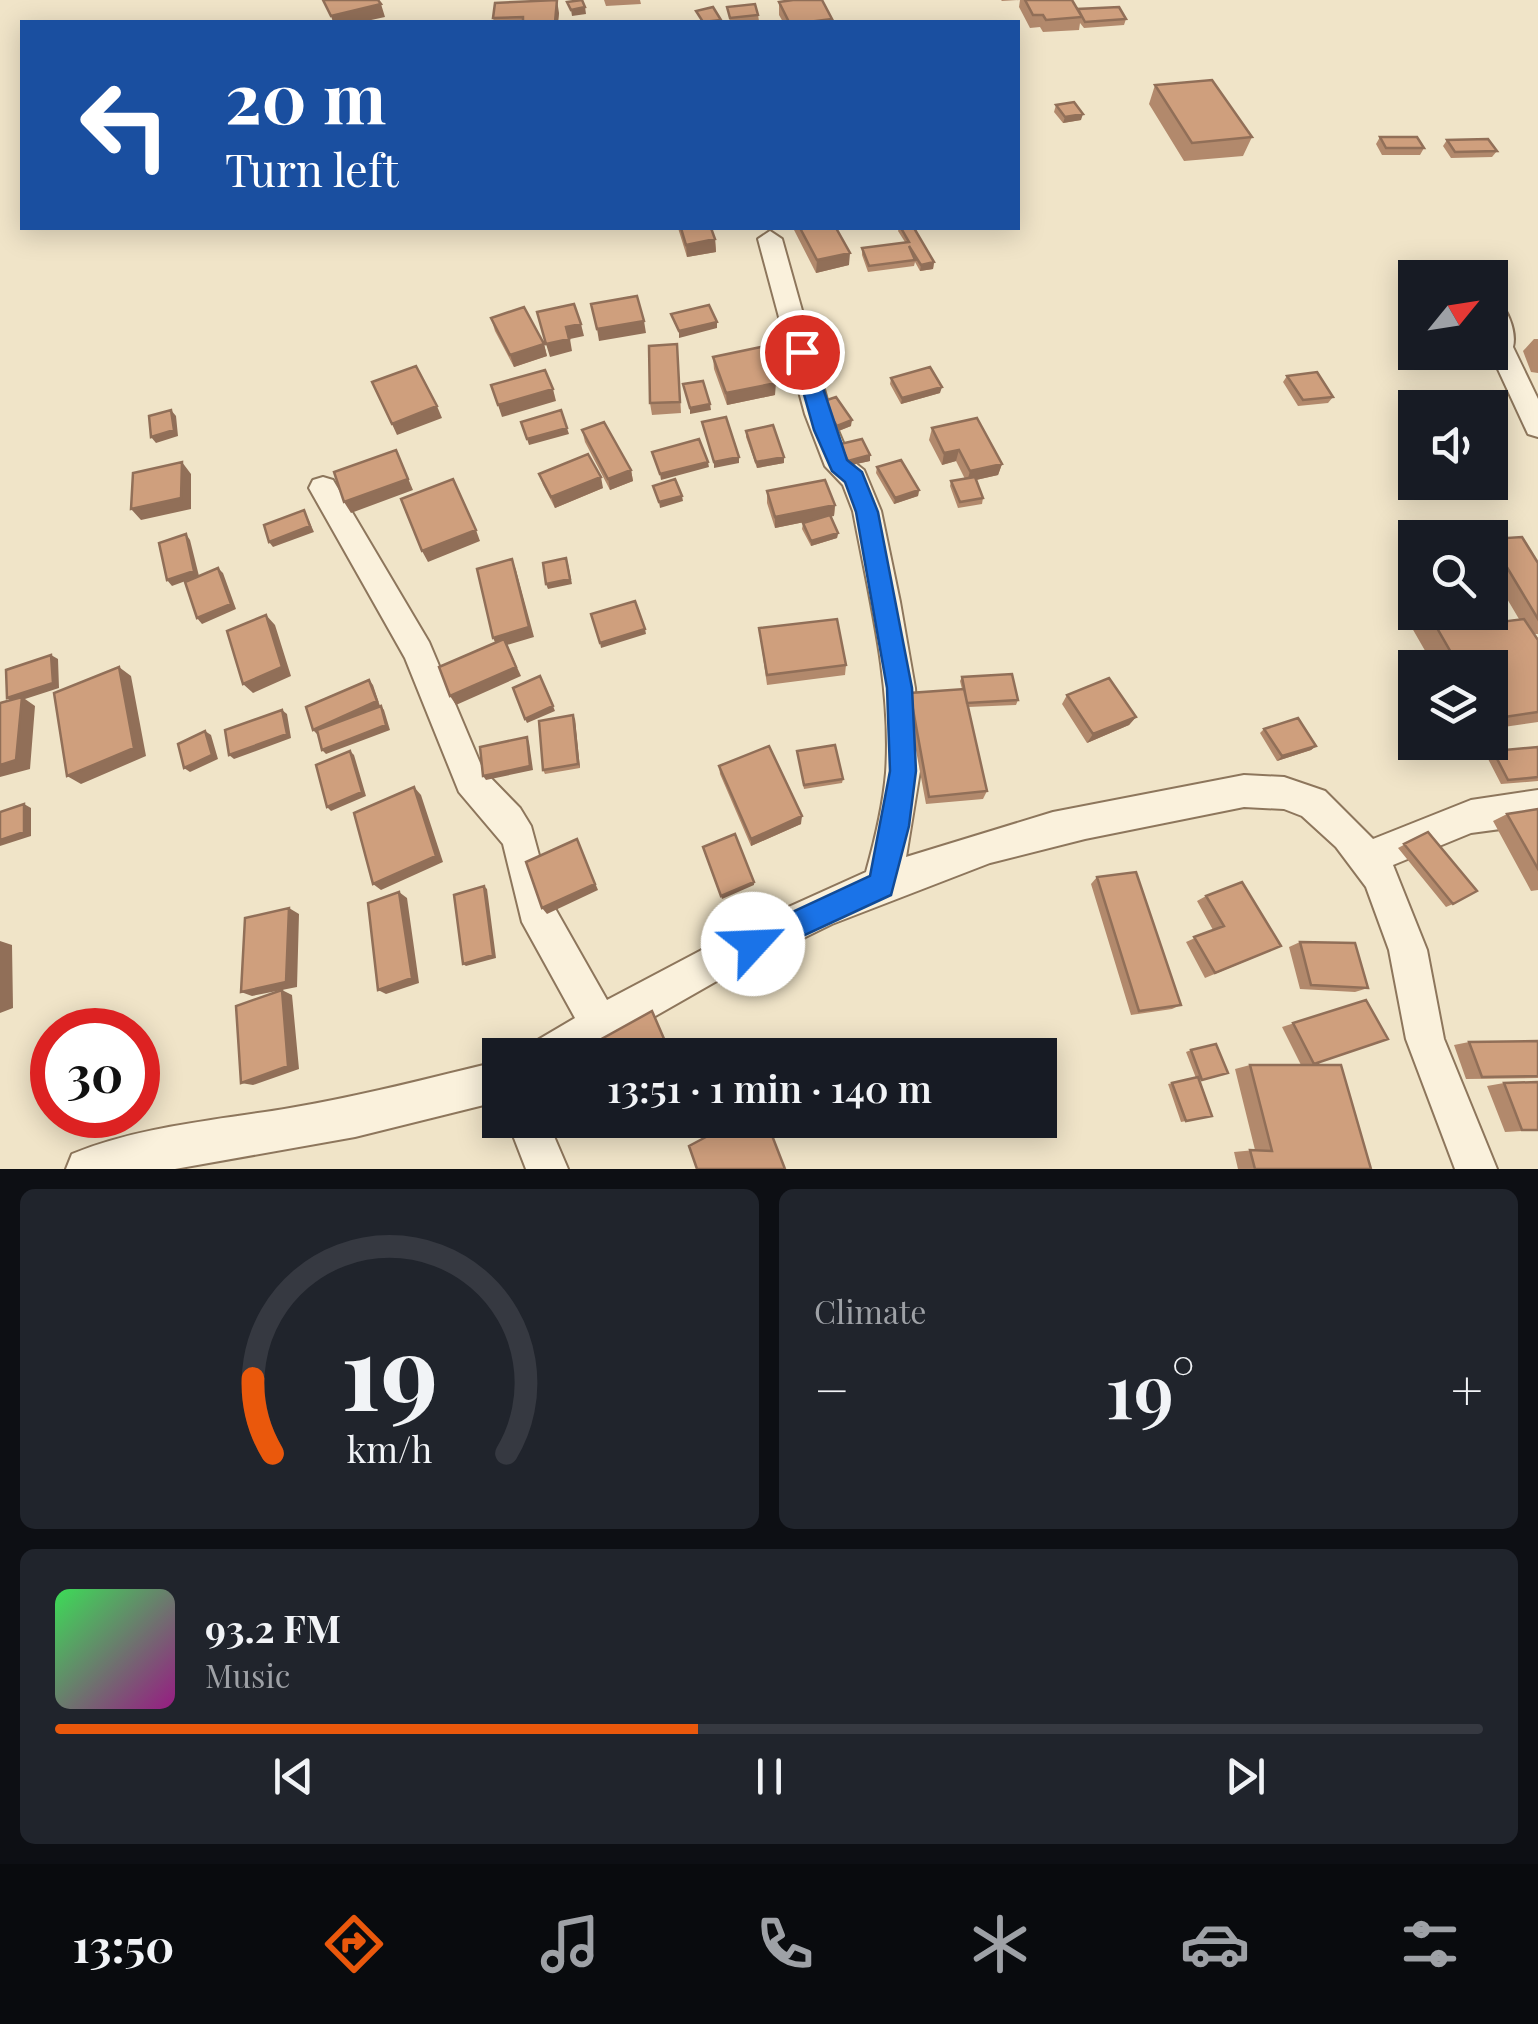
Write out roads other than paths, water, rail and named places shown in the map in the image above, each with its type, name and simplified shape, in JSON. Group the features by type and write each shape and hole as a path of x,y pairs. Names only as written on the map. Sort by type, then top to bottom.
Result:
{"street":[{"path":"770,240 818,414 839,466 854,478 867,512 900,688 903,771 896,826 881,885"},
{"path":"1508,363 1538,426"},
{"path":"323,488 418,652 471,781 508,820 519,838 535,909 600,1025"},
{"path":"578,1038 691,974 881,885 990,846 1244,791 1284,793 1312,803 1380,876 1408,950 1418,1016 1476,1169"},
{"path":"1366,860 1439,825 1512,806 1538,807"},
{"path":"87,1169 156,1152 355,1117 482,1085"},
{"path":"534,1138 547,1169"}]}
